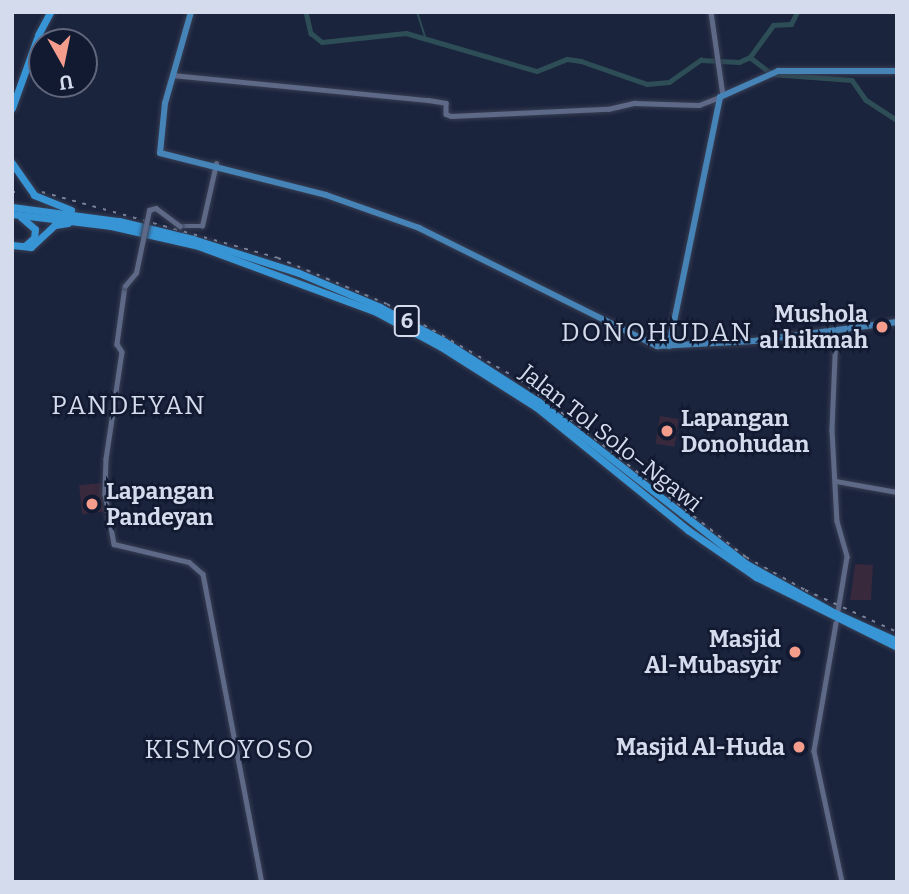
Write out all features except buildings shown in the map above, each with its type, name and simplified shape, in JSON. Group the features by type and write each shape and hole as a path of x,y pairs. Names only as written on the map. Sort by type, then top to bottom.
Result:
{"highway":[{"path":"40,28 48,12"},
{"path":"12,99 28,57"},
{"path":"12,108 28,60"},
{"path":"12,163 24,186 45,202 119,221"},
{"name":"Jalan Tol Solo–Ngawi","path":"12,207 119,221 261,260 413,324 539,401 657,502 771,579 897,640"},
{"path":"12,215 30,221 35,234 26,245 12,244"},
{"name":"Jalan Tol Solo–Ngawi","path":"12,215 131,230 273,271 412,331 536,407 756,577 897,647"},
{"path":"12,244 31,247 64,223 131,230"}],"main road":[{"path":"191,12 172,75 159,152 216,164 419,228 650,344 669,346 836,333 897,322"},
{"path":"669,346 721,96 770,74 897,71"}],"street":[{"path":"172,75 428,100 446,103 446,114 451,116 608,109 634,103 696,105 721,96 711,12"},
{"path":"216,164 202,226 180,226 156,208 149,210 135,274 125,286 117,344 121,352 106,460 105,494 114,544 197,568 202,573 262,882"},
{"path":"836,333 832,432 837,521 847,553 838,611"},
{"path":"837,484 897,492"},
{"path":"836,623 814,751 842,882"}],"shaded area":[{"name":"Lapangan Donohudan","path":"660,416 679,419 674,447 656,444"},
{"name":"Lapangan Pandeyan","path":"101,483 104,512 82,514 79,485"},
{"path":"855,564 873,565 871,600 850,600"}],"waterway":[{"path":"306,12 311,33 322,42 406,33 537,71 567,59 581,61 647,84 669,82 701,60 739,62 750,57 773,25 791,24 797,12"},
{"path":"417,12 425,36"},
{"path":"750,57 772,74 852,80 866,100 897,120"}],"railway":[{"path":"12,192 20,192"},
{"path":"42,192 278,258 387,304 520,380 746,557 805,590 897,632"}],"place":[{"name":"Mushola al hikmah","path":"882,327"},
{"name":"Lapangan Donohudan","path":"667,431"},
{"name":"Lapangan Pandeyan","path":"92,504"},
{"name":"Masjid Al-Mubasyir","path":"795,652"},
{"name":"Masjid Al-Huda","path":"799,747"}],"district":[{"name":"DONOHUDAN","path":"657,333"},
{"name":"PANDEYAN","path":"129,406"},
{"name":"KISMOYOSO","path":"230,750"}]}
